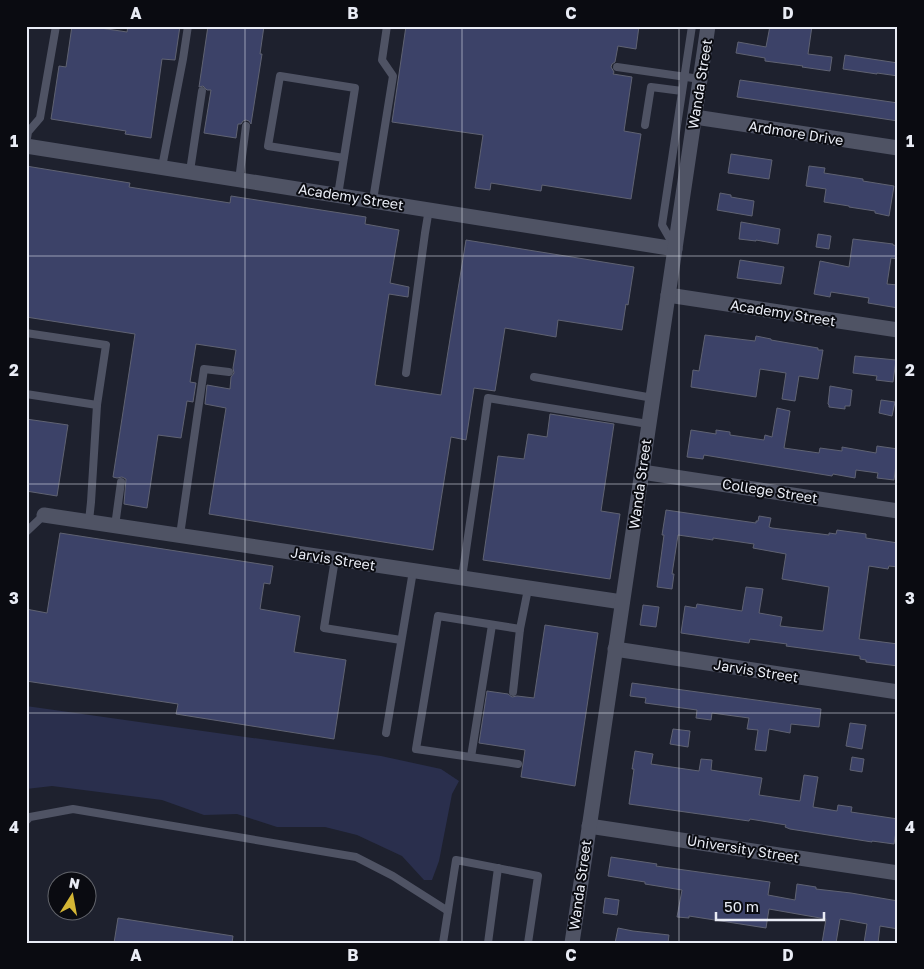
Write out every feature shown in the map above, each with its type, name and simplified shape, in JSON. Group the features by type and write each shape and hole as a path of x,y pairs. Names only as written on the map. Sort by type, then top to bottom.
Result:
{"street":[{"name":"Wanda Street","path":"572,943 708,26"},
{"name":"Ardmore Drive","path":"695,117 898,148"},
{"name":"Academy Street","path":"26,145 675,248"},
{"name":"Academy Street","path":"668,295 898,330"},
{"name":"College Street","path":"642,472 898,511"},
{"name":"Jarvis Street","path":"44,515 622,602"},
{"name":"Jarvis Street","path":"615,649 898,692"},
{"name":"University Street","path":"588,826 898,873"}],"lane":[{"path":"26,145 28,132 40,118 56,26"},
{"path":"162,167 188,26"},
{"path":"372,200 392,76 382,60 387,26"},
{"path":"675,248 662,224 692,26"},
{"path":"617,67 700,79"},
{"path":"338,195 344,158 355,88 280,76 268,146 344,158"},
{"path":"645,125 651,86 682,91"},
{"path":"190,172 202,91"},
{"path":"238,180 246,126"},
{"path":"406,373 424,233 429,209"},
{"path":"26,333 106,345 97,405 91,502 88,521"},
{"path":"180,535 204,369 229,372"},
{"path":"534,377 653,398"},
{"path":"26,394 97,405"},
{"path":"462,578 488,398 648,424"},
{"path":"115,526 121,482"},
{"path":"26,532 44,515"},
{"path":"335,559 324,628 401,640"},
{"path":"386,733 413,571"},
{"path":"513,692 520,629 528,588"},
{"path":"518,764 416,749 438,616 520,629"},
{"path":"471,757 492,625"},
{"path":"26,820 30,817 73,810 356,857 393,876 448,910"},
{"path":"443,943 456,860 538,876 528,943"},
{"path":"488,943 498,868"}],"shaded area":[{"path":"26,706 381,756 441,769 459,781 452,794 439,861 432,880 424,880 402,856 357,835 325,827 277,827 237,814 204,815 162,800 52,786 26,789"}],"building":[{"path":"72,26 87,26 127,32 128,26 180,26 175,60 162,59 151,138 125,134 126,131 51,119 59,66 66,67"},
{"path":"208,26 264,26 260,54 262,54 251,124 246,120 238,124 236,138 204,133 211,90 207,90 203,86 199,87"},
{"path":"406,26 639,26 636,49 618,46 615,62 611,67 614,72 613,74 632,77 624,131 641,134 631,199 542,185 541,191 491,183 490,190 475,188 483,135 392,122"},
{"path":"770,26 812,26 808,54 832,57 830,71 765,61 765,58 736,53 738,42 766,47"},
{"path":"845,55 898,63 898,76 843,69"},
{"path":"740,80 898,103 898,121 737,97"},
{"path":"731,154 772,160 769,179 728,173"},
{"path":"26,166 130,183 129,187 230,203 231,196 366,217 365,224 399,230 390,283 409,287 408,297 389,294 375,385 441,395 466,240 634,267 622,330 558,320 556,337 505,328 495,391 474,388 466,440 451,437 433,550 209,514 226,408 205,404 207,385 230,389 231,377 234,373 236,350 196,344 190,382 196,383 193,402 187,401 181,438 158,435 147,508 124,504 126,479 113,477 135,334 26,317"},
{"path":"809,166 825,168 824,173 894,186 889,216 875,213 875,211 824,202 826,189 806,186"},
{"path":"720,193 754,201 752,216 717,210"},
{"path":"741,222 780,229 778,244 739,239"},
{"path":"818,234 831,236 829,249 816,247"},
{"path":"853,239 898,246 898,259 891,258 887,284 898,285 898,308 868,303 869,298 831,292 830,297 814,294 820,261 849,267"},
{"path":"740,260 784,267 781,284 737,278"},
{"path":"705,335 755,341 756,336 818,348 818,350 823,350 818,379 799,376 795,401 782,399 786,373 760,369 756,397 691,387 693,370 699,371"},
{"path":"855,356 896,360 893,382 876,380 877,376 853,373"},
{"path":"830,386 852,390 850,406 845,406 845,409 829,407"},
{"path":"881,400 895,402 892,416 879,413"},
{"path":"777,408 790,411 784,448 819,453 820,448 842,451 842,447 876,453 877,446 898,449 894,480 877,478 878,473 856,470 855,478 704,455 703,459 687,457 691,430 716,434 716,430 730,432 730,435 764,440 765,435 772,437"},
{"path":"550,414 614,424 601,511 620,514 610,579 483,560 498,456 524,459 528,434 547,437"},
{"path":"26,419 68,425 57,496 26,491"},
{"path":"666,510 756,523 759,516 771,518 769,527 772,528 829,535 829,533 836,534 837,530 866,534 866,538 898,543 898,567 889,566 888,569 869,566 859,639 898,644 898,666 866,662 866,660 860,659 860,656 786,646 787,644 750,639 749,643 681,633 685,606 696,608 697,604 742,611 746,587 763,589 759,613 782,617 780,626 823,631 829,587 782,579 786,554 753,548 754,544 678,535 672,574 674,574 672,589 657,587"},
{"path":"60,533 273,566 270,584 264,583 260,609 300,616 294,652 346,660 334,739 176,714 178,704 26,681 26,609 47,613"},
{"path":"643,605 659,607 656,627 640,625"},
{"path":"545,625 598,633 575,786 521,777 525,750 479,743 487,691 508,694 512,697 534,698"},
{"path":"632,683 821,709 819,727 791,724 790,733 769,729 766,751 755,750 758,730 747,729 749,718 712,713 711,720 696,718 697,710 645,703 646,698 630,696"},
{"path":"850,723 866,725 862,749 846,746"},
{"path":"673,729 690,731 688,747 670,744"},
{"path":"635,751 653,754 651,764 699,771 701,759 712,760 711,770 762,778 759,795 800,801 804,775 818,777 813,807 837,811 838,805 852,807 851,812 898,819 894,844 790,829 785,827 786,825 750,819 749,821 629,804"},
{"path":"852,757 864,759 862,772 850,770"},
{"path":"611,857 657,864 656,866 770,882 768,895 795,900 797,884 816,887 816,889 898,901 898,929 880,926 878,943 864,943 867,924 840,919 836,943 822,943 826,919 769,909 766,928 689,916 689,918 677,917 682,890 608,876"},
{"path":"605,898 619,900 617,915 603,913"},
{"path":"118,918 233,936 232,943 114,943"},
{"path":"618,928 669,935 668,943 615,943"}]}
